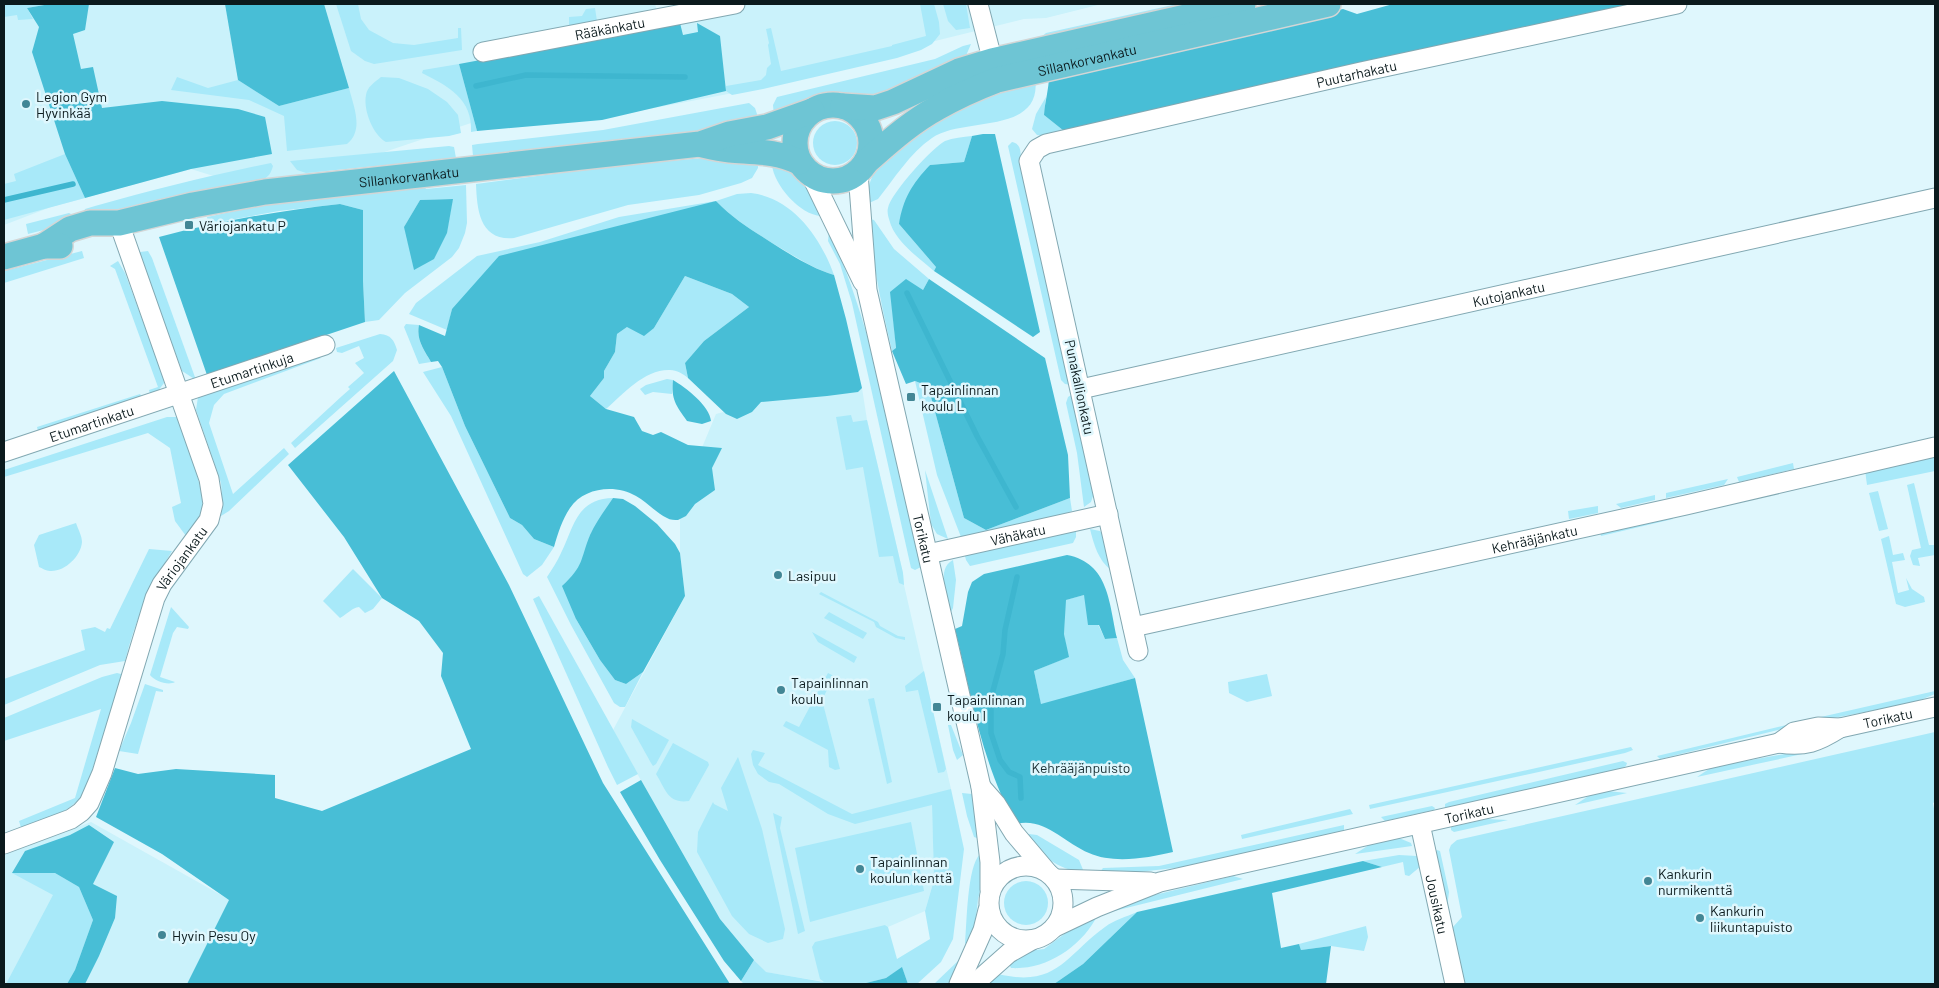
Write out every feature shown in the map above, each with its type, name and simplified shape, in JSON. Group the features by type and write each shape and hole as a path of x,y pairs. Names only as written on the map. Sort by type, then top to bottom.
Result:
{"main road":[{"name":"Sillankorvankatu","path":"862,168 910,125 935,108 960,95 995,70 1243,4"},
{"name":"Sillankorvankatu","path":"843,106 876,108 959,71 1040,69 1296,7 1328,4"},
{"path":"835,104 843,106 856,111 864,119 871,132 872,150 862,168 847,180 838,182 821,180 804,168 794,144 797,131 812,111 821,106 835,104"},
{"name":"Sillankorvankatu","path":"4,257 44,246 70,229 90,223 119,223 265,192 700,144 729,134 767,127 812,111"},
{"name":"Sillankorvankatu","path":"700,144 729,150 766,152 788,157 804,168"}],"street":[{"name":"Rääkänkatu","path":"483,52 735,4"},
{"path":"978,4 995,70"},
{"name":"Puutarhakatu","path":"1037,149 1046,144 1361,72 1676,4"},
{"name":"Punakallionkatu","path":"1037,149 1029,161 1138,651"},
{"name":"Torikatu","path":"804,168 867,290"},
{"name":"Torikatu","path":"862,168 867,290 981,787 990,862 990,890"},
{"name":"Kutojankatu","path":"1081,389 1935,198"},
{"name":"Väriojankatu","path":"4,844 71,819 89,803 105,765 155,598 162,584 209,520 212,504 212,492 119,223"},
{"name":"Etumartinkuja","path":"179,394 325,345"},
{"name":"Etumartinkatu","path":"4,452 179,394"},
{"name":"Kehrääjänkatu","path":"1133,627 1686,505 1935,447"},
{"name":"Vähäkatu","path":"928,554 1108,514"},
{"name":"Torikatu","path":"1055,927 1160,882 1779,743 1794,732 1818,726 1840,728 1935,707"},
{"name":"Torikatu","path":"981,787 996,804 1014,833 1051,876 1160,882"},
{"name":"Jousikatu","path":"1420,824 1456,984"},
{"path":"959,984 982,930 988,910 990,890 998,879 1015,867 1025,866 1051,876 1061,890 1063,900 1062,914 1055,927 1043,936 1009,953 974,984"},
{"path":"988,910 1002,931 1020,940 1032,940"}],"shaded area":[{"path":"4,4 50,4 27,8 33,19 18,20 17,15 4,17"},
{"path":"50,4 655,4 659,18 735,4 1102,4 1046,18 1024,19 927,43 839,69 728,94 612,116 477,121 265,192 191,169 51,207 4,225 4,13"},
{"path":"336,4 358,4 361,19 369,30 393,43 414,45 458,38 458,28 461,28 462,50 374,64 365,61 351,51"},
{"path":"920,4 934,4 940,34 932,44 921,50 897,58 763,89 732,95 726,91 726,86 761,80 766,75 767,68 771,64 766,29 771,28 781,71 892,46 926,36"},
{"path":"943,4 966,4 970,28 956,30 948,21"},
{"path":"1177,4 1209,4 1040,38 1046,33"},
{"path":"595,8 597,21 569,26 569,17 582,16 586,9"},
{"path":"971,44 965,58 883,99 832,94 774,116 773,105 777,97 935,59"},
{"path":"459,64 477,131 471,132 471,121 468,111 457,95 441,83 422,73 423,70"},
{"path":"177,77 208,88 238,80 279,106 349,88 356,118 355,132 347,144 287,151 284,116 249,100 171,90"},
{"path":"381,77 399,78 428,89 447,102 458,115 461,133 449,136 386,142 381,139 370,122 365,101 368,90"},
{"path":"1035,77 1034,96 1027,108 1014,116 945,131 932,138 909,159 878,199 869,203 870,183 878,166 934,118"},
{"path":"1046,97 1044,115 1064,131 1044,136 1037,135 1032,129 1036,114"},
{"path":"749,103 755,108 759,120 708,130 473,156 472,145 603,130"},
{"path":"835,121 847,125 853,131 857,143 853,155 847,161 835,165 823,161 817,155 813,143 817,131 823,125"},
{"path":"972,136 964,162 930,165 899,224 936,267 934,271 901,241 892,227 888,208 896,192 904,182 939,145 948,140"},
{"path":"1012,142 1018,145 1020,150 1021,165 1071,385 1065,384 1061,380 1008,146"},
{"path":"454,147 456,158 306,173 297,170 290,161"},
{"path":"65,154 85,198 4,220 4,184 16,181 14,174"},
{"path":"717,157 758,159 758,168 752,178 741,183 699,195 628,205 514,238 503,238 494,235 487,229 479,214 476,184 631,164"},
{"path":"271,163 273,166 271,171 263,180 140,204 86,218 84,212 85,209 139,194"},
{"path":"772,165 796,171 804,181 821,216 805,210 789,198 778,181"},
{"path":"466,185 467,223 465,233 459,248 452,257 405,293 379,320 365,322 363,210 340,204 279,211 208,224 207,217 272,203 424,186 426,189","holes":["453,199 404,227 420,200"]},
{"path":"751,193 766,196 780,203 792,211 813,234 834,275 810,265 772,243 736,219 716,201 737,194"},
{"path":"716,201 452,309 447,330 409,314 416,303 477,256 540,242 619,217"},
{"path":"69,213 73,215 75,222 28,234 26,224"},
{"path":"870,219 874,220 894,249 929,279 923,290 891,292 896,349 892,351 875,269"},
{"path":"829,231 846,271 860,312 883,396 921,567 915,570 911,568 852,303 840,264 828,241"},
{"path":"82,251 84,258 4,283 4,271"},
{"path":"148,251 196,380 182,371 140,257 140,252"},
{"path":"118,261 125,273 163,376 164,383 158,391 150,394 149,390 158,387 115,269 110,266"},
{"path":"685,276 732,294 749,307 704,341 685,363 688,378 680,372 673,370 652,374 635,383 606,409 590,396 604,378 604,371 615,352 617,334 627,327 654,328"},
{"path":"406,324 419,325 420,340 431,362 419,364 404,327"},
{"path":"380,334 389,337 395,343 397,350 393,361 295,448 291,443 350,389 348,387 364,373 355,363 364,358 359,346 342,353 337,352 336,348"},
{"path":"316,355 321,358 224,394 214,405 209,423 233,494 284,448 289,454 229,511 221,516 221,483 196,410 198,397 202,393"},
{"path":"442,367 465,426 510,518 522,525 534,539 554,547 542,565 527,577 523,574 451,416 423,372"},
{"path":"667,379 673,380 672,394 653,392 645,395 640,389 646,385"},
{"path":"915,381 928,386 964,518 986,530 1070,498 1072,511 961,537 937,475"},
{"name":"Tapainlinnan koulu","path":"862,388 867,420 951,789 932,798 934,880 925,911 888,927 885,925 826,982 765,972 742,946 720,919 698,883 613,730 685,596 680,553 680,500 716,414 761,402"},
{"path":"140,394 142,397 38,431 37,427"},
{"path":"1073,394 1095,490 1091,502 1084,507 1077,453 1066,403 1068,397"},
{"path":"851,415 853,422 867,420 903,573 904,585 899,583 893,556 879,557 863,467 846,470 836,417"},
{"path":"167,417 177,417 198,476 202,500 201,514 196,524 186,536 175,521 172,507 181,503 170,448 148,433 4,477 4,470"},
{"path":"1935,454 1935,471 1867,485 1865,470"},
{"path":"1793,463 1794,469 1739,482 1737,477"},
{"path":"925,470 948,539 937,534 931,524"},
{"path":"1728,479 1724,485 1666,498 1666,493"},
{"path":"1914,483 1929,545 1935,545 1935,555 1918,558 1920,566 1913,565 1910,556 1912,550 1921,548 1907,485"},
{"path":"1878,491 1888,529 1879,531 1869,493"},
{"path":"1655,495 1655,500 1621,508 1616,504"},
{"path":"613,498 590,535 584,558 576,573 576,619 600,660 615,680 626,684 643,672 625,707 620,707 614,703 547,577 578,516 591,503"},
{"path":"1598,506 1598,513 1569,519 1568,511"},
{"path":"1672,513 1673,519 1601,536 1600,532"},
{"path":"76,523 82,542 79,553 75,558 66,566 56,571 49,571 39,567 34,545 39,535"},
{"path":"1090,529 1100,531 1105,539 1111,570 1100,557"},
{"path":"1076,530 1076,537 1073,543 970,566 966,560 965,556 967,553"},
{"path":"1889,536 1893,555 1903,553 1905,560 1892,562 1898,593 1909,590 1906,578 1912,589 1924,597 1925,602 1905,607 1896,604 1881,539"},
{"path":"149,549 172,551 144,604 133,632 125,661 100,665 4,705 4,679 85,650 81,630 95,627 105,632 107,628 110,629"},
{"path":"953,560 956,580 951,612 944,577 948,564"},
{"path":"353,569 382,598 373,609 365,613 359,607 340,618 323,601"},
{"path":"821,592 878,622 880,626 898,636 905,637 905,640 896,638 876,627 874,622 819,594"},
{"path":"1084,595 1105,639 1117,638 1123,660 1135,678 1041,705 1034,671 1068,657 1064,634 1065,600"},
{"path":"539,596 638,774 617,785 533,599"},
{"path":"171,607 189,627 188,629 177,627 173,633 160,677 175,682 165,683 158,681 150,675"},
{"path":"829,612 867,633 863,639 824,618"},
{"path":"812,632 857,657 854,663 818,642"},
{"path":"924,671 946,769 944,772 938,773 918,690 906,692 905,686"},
{"path":"117,673 121,674 121,678 86,790 73,805 49,819 22,831 19,821 75,798 101,709 4,741 4,718 102,677"},
{"path":"828,673 834,676 822,700 840,769 835,770 829,767 828,750 783,726 786,721 799,727"},
{"path":"1267,674 1272,696 1247,702 1229,693 1228,682"},
{"path":"145,684 163,690 163,692 156,691 138,754 119,751 131,723"},
{"path":"1935,691 1935,694 1913,703 1812,722 1812,719"},
{"path":"874,698 892,782 887,784 868,699"},
{"path":"632,719 669,740 656,764 653,766 631,727"},
{"path":"1795,723 1802,724 1660,759 1657,756"},
{"path":"948,725 951,725 963,755 957,760 953,750"},
{"name":"Kankurin nurmikenttä","path":"1935,732 1935,802 1933,803 1935,814 1935,984 1461,984 1450,936 1453,927 1462,917 1449,850 1451,845 1457,840"},
{"path":"673,743 708,762 709,765 689,801 676,800 668,795 656,774"},
{"path":"1631,747 1633,750 1625,753 1370,809 1369,805"},
{"path":"753,750 765,753 758,765 852,814 951,789 964,849 953,939 941,962 917,984 908,984 902,968 886,978 862,984 744,984 741,981 754,960 766,972 824,982 820,979 812,947 815,942 885,925 888,927 897,959 930,939 925,911 934,880 932,805 855,824 828,814 779,784 769,782 758,774 753,765 751,754"},
{"path":"1807,750 1807,753 1697,777 1712,767"},
{"path":"738,757 762,829 785,929 783,939 768,943 749,934 732,916 697,852 698,832 713,802 728,811 721,788"},
{"path":"1623,761 1627,763 1622,768 1445,807 1445,804 1449,802"},
{"path":"1607,791 1627,793 1575,805 1590,795"},
{"path":"962,793 972,794 976,804 980,839 974,837"},
{"path":"1432,806 1435,808 1434,810 1385,821 1381,817"},
{"path":"1350,809 1353,814 1242,839 1241,835"},
{"path":"773,813 782,817 780,828 805,931 798,934"},
{"path":"1487,819 1508,820 1454,832 1451,830 1451,827"},
{"path":"91,822 230,900 187,984 4,984 4,855"},
{"name":"Tapainlinnan koulun kenttä","path":"911,822 924,891 810,922 795,848"},
{"path":"1344,825 1344,831 1192,866 1121,874 1099,873 1103,868 1159,866"},
{"path":"1029,834 1037,835 1079,860 1084,872 1074,871 1058,865 1025,836"},
{"path":"1399,838 1411,843 1412,846 1355,854 1369,845"},
{"path":"1437,850 1440,851 1449,892 1447,908 1435,852"},
{"path":"980,854 982,884 978,899 975,928 969,947 965,943 968,896 972,871"},
{"path":"1399,855 1417,856 1421,866 1409,876 1405,875 1403,862 1382,867 1363,861"},
{"path":"12,873 55,873 79,887 93,920 75,970 67,984 6,984 53,895"},
{"path":"1233,876 1243,879 1106,913 1142,898"},
{"path":"1030,881 1042,887 1047,894 1047,912 1042,919 1035,924 1022,925 1014,922 1007,915 1004,899 1007,891 1014,884"},
{"path":"1137,912 1083,964 1054,984 984,984 998,974 1034,977 1047,973 1059,967 1091,938 1116,920"},
{"path":"1093,917 1095,920 1088,930 1059,956 1024,968 1011,968 1009,964 1027,951 1044,949 1078,924"},
{"path":"1366,926 1368,937 1364,951 1331,946 1301,950 1299,944"},
{"path":"959,960 963,961 951,984 934,984"}],"green space":[{"path":"50,4 89,4 85,30 73,34 81,69 93,67 102,108 162,101 238,109 265,117 272,154 191,169 85,198 65,154 32,52 39,27 27,8"},
{"path":"225,4 324,4 349,88 279,106 238,80"},
{"path":"1393,4 1644,4 1064,131 1044,115 1049,75 1183,47 1343,9 1357,14"},
{"path":"680,23 683,35 698,32 697,23 720,36 726,91 602,120 477,131 459,64"},
{"path":"995,134 1040,332 1033,337 934,271 936,267 899,224 909,192 930,165 964,162 972,136"},
{"path":"453,199 447,233 434,259 414,270 404,227 420,200"},
{"path":"716,201 736,219 772,243 810,265 834,275 862,388 858,392 761,402 752,412 737,419 726,414 688,378 685,363 704,341 749,307 732,294 685,276 654,328 644,336 627,327 617,334 615,352 604,371 604,378 590,396 606,409 634,417 642,431 653,435 661,432 688,445 722,448 712,468 715,490 695,504 686,516 678,520 663,516 640,498 628,492 610,489 592,492 576,501 570,508 562,522 554,547 534,539 522,525 510,518 465,426 442,367 438,361 431,362 421,345 419,325 445,336 452,309 499,256"},
{"path":"340,204 363,210 365,322 207,375 159,237 249,217"},
{"path":"906,279 923,290 929,279 1045,358 1068,455 1070,498 986,530 964,518 928,386 915,381 906,384 892,351 896,348 890,292"},
{"path":"394,371 509,585 603,783 730,984 187,984 229,900 162,854 96,817 115,768 138,774 176,769 275,775 275,798 322,811 471,749 441,676 443,653 419,621 382,598 344,537 288,465"},
{"path":"673,380 702,403 710,415 711,421 702,424 687,421 675,402"},
{"path":"613,498 623,499 635,506 657,524 675,544 680,553 685,596 643,672 626,684 615,680 600,660 576,619 562,586 578,568 592,530"},
{"name":"Kehrääjänpuisto","path":"1067,555 1081,559 1091,566 1099,576 1109,598 1117,638 1105,639 1099,625 1088,625 1084,595 1066,600 1064,634 1069,657 1034,671 1041,704 1135,678 1173,852 1142,858 1109,858 1080,849 1045,827 1036,824 1016,824 994,778 972,704 955,629 962,626 968,592 972,582 984,574"},
{"path":"641,780 720,919 754,960 741,981 724,961 660,860 620,792"},
{"path":"89,825 114,842 93,884 117,896 115,918 85,984 67,984 75,970 93,920 79,887 55,873 12,873 25,851 70,835"},
{"path":"1363,861 1382,867 1272,893 1281,948 1299,944 1301,950 1331,946 1326,984 1054,984 1083,964 1137,912"},
{"path":"902,967 908,984 862,984 886,978"}],"waterway":[{"path":"476,86 526,75 685,77"},
{"path":"4,200 73,184"},
{"path":"907,293 977,436 1016,507"},
{"path":"1017,577 1005,630 1003,654 991,698 991,733 1000,760 1009,772 1020,777 1021,798"}],"place":[{"name":"Legion Gym Hyvinkää","path":"26,104"},
{"name":"Väriojankatu P","path":"189,225"},
{"name":"Tapainlinnan koulu L","path":"911,397"},
{"name":"Lasipuu","path":"778,575"},
{"name":"Tapainlinnan koulu","path":"781,690"},
{"name":"Tapainlinnan koulu I","path":"937,707"},
{"name":"Tapainlinnan koulun kenttä","path":"860,869"},
{"name":"Kankurin nurmikenttä","path":"1648,881"},
{"name":"Kankurin liikuntapuisto","path":"1700,918"},
{"name":"Hyvin Pesu Oy","path":"162,935"}]}
